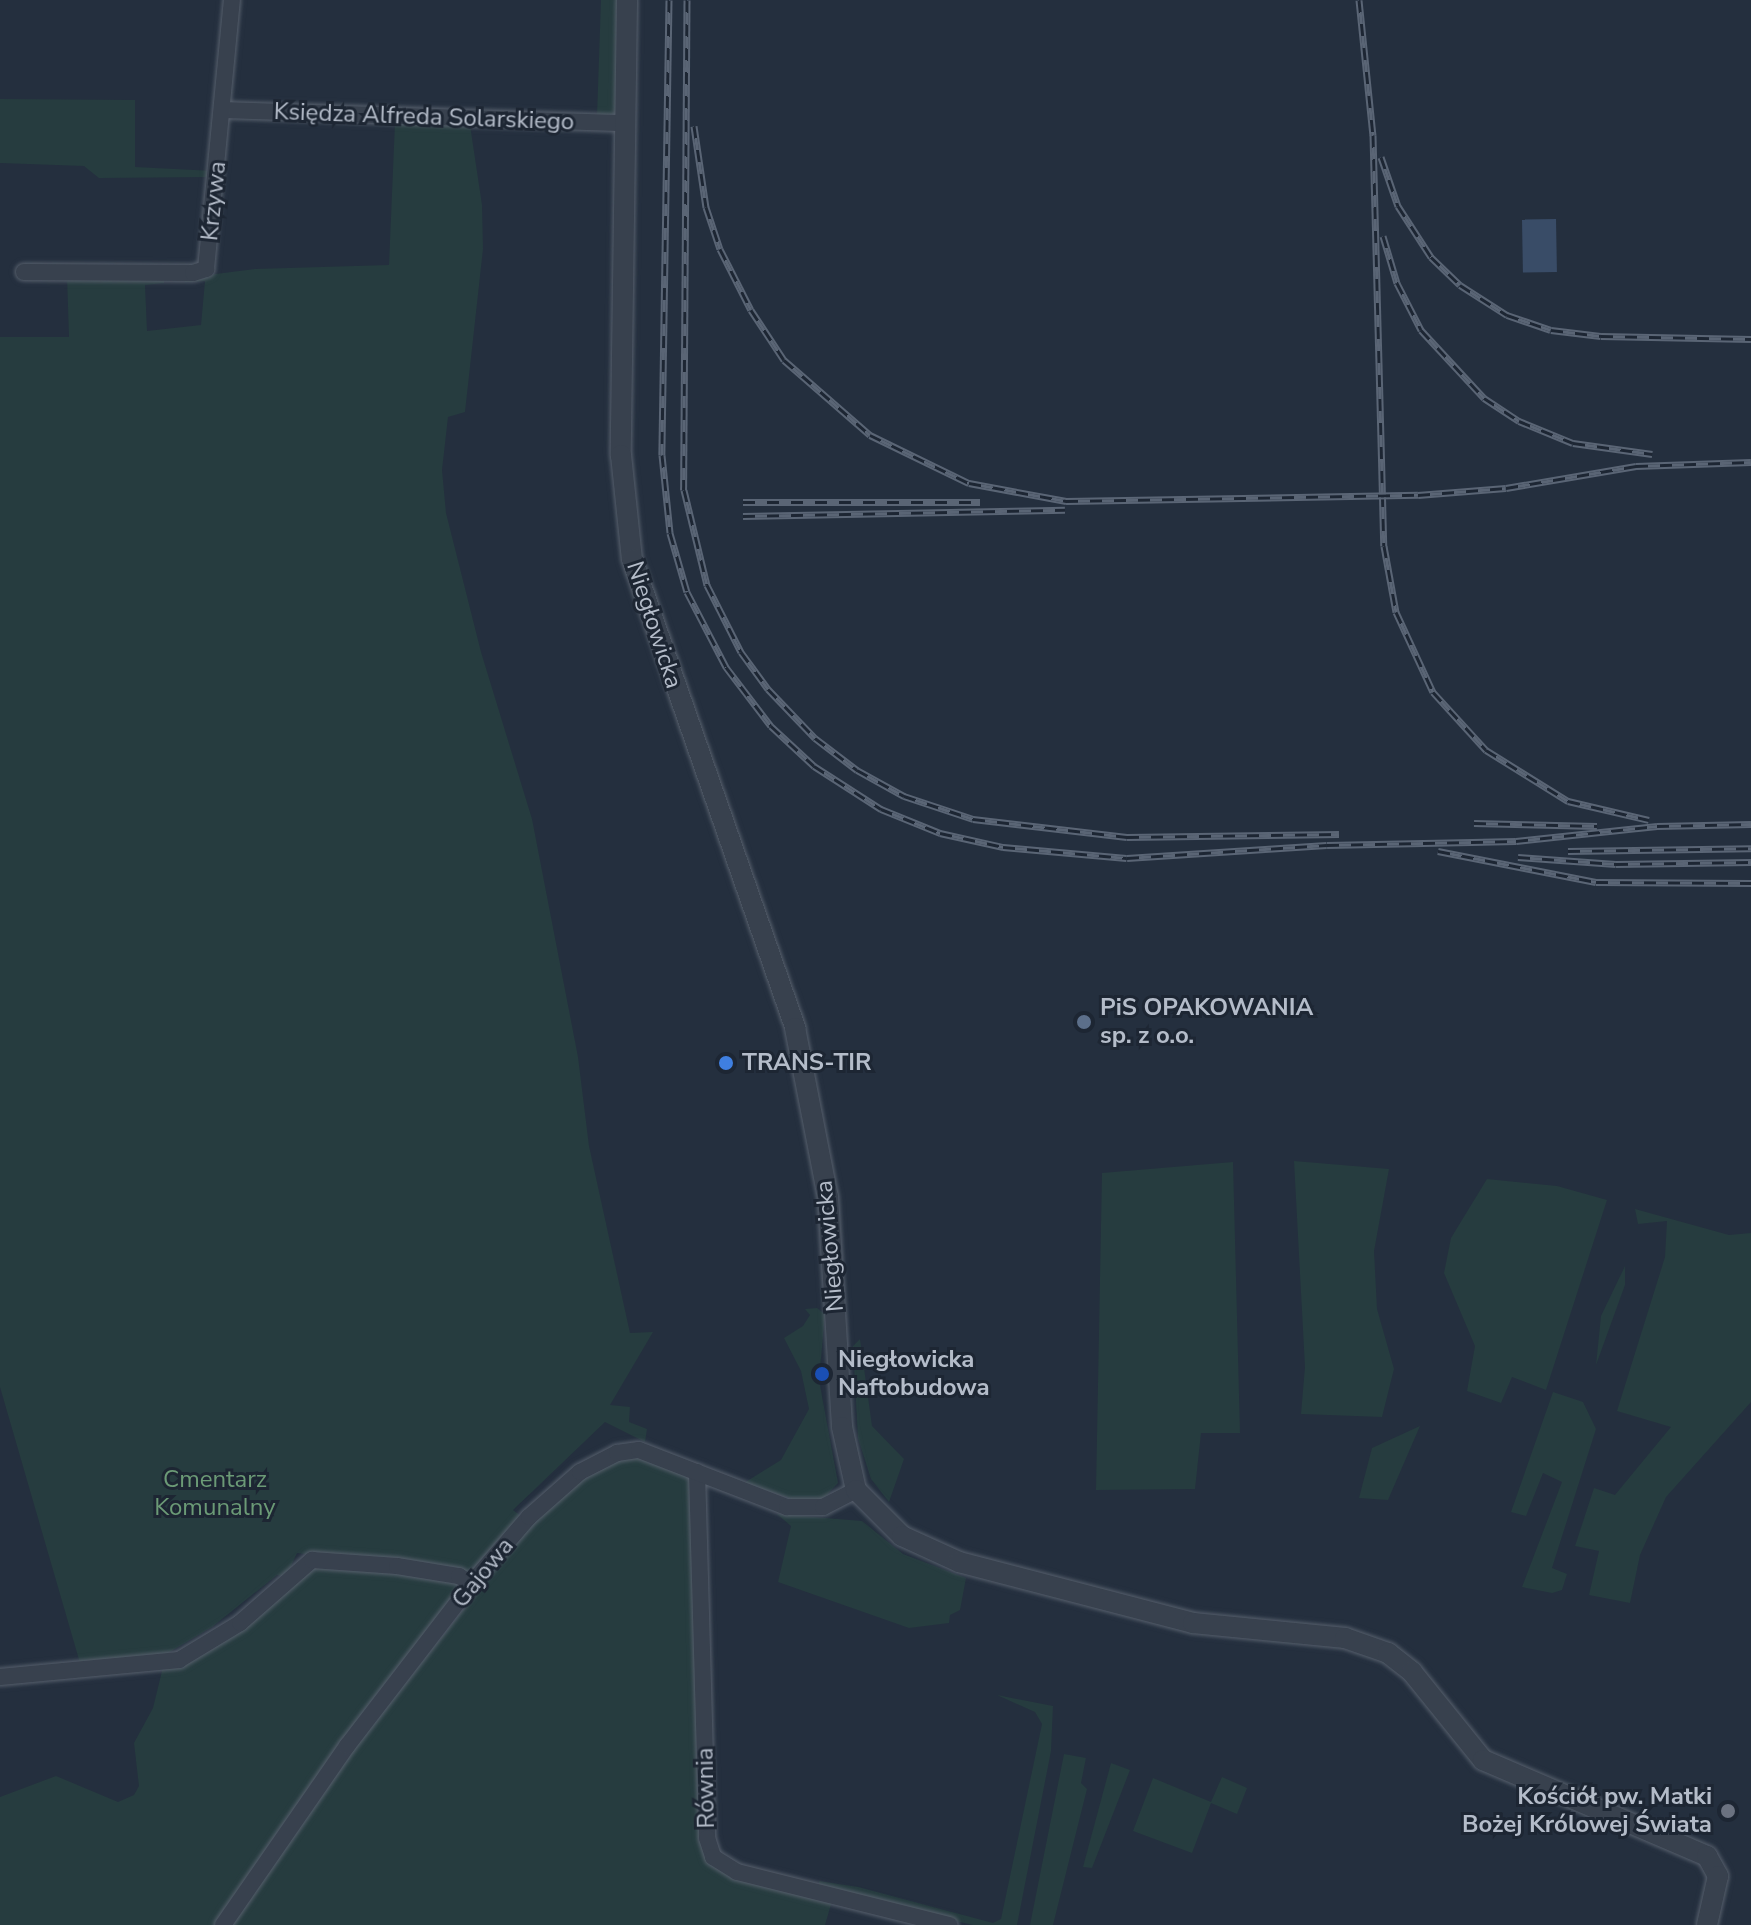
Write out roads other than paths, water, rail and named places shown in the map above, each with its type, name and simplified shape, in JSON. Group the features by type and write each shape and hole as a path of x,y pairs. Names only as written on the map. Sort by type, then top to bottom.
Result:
{"street":[{"name":"Krzywa","path":"24,272 193,273 206,269 232,0"},
{"name":"Niegłowicka","path":"627,0 621,455 632,559 795,1028 828,1197 842,1427 856,1490"},
{"name":"Księdza Alfreda Solarskiego","path":"223,110 625,123"},
{"name":"Gajowa","path":"223,1925 339,1758 472,1584 548,1498 600,1461 646,1451 795,1508 823,1507 856,1490"},
{"name":"Równia","path":"697,1472 707,1838 713,1857 737,1872 949,1925"},
{"path":"856,1490 902,1536 959,1562 1193,1623 1345,1638 1388,1653 1412,1672 1483,1760 1707,1856 1718,1876 1707,1925"},
{"path":"0,1677 179,1660 240,1623 296,1574 317,1560 397,1566 459,1576 472,1584"}],"water":[{"path":"1556,219 1557,272 1523,273 1522,220"}],"railway":[{"path":"669,0 662,455 670,533 687,592 726,667 771,726 814,766 881,809 940,833 1003,847 1127,858 1327,845 1516,841 1657,826 1751,824"},
{"path":"687,0 684,490 707,585 741,652 768,689 815,738 857,770 904,796 973,819 1127,837 1339,834"},
{"path":"1359,0 1373,135 1384,546 1396,612 1433,692 1486,750 1568,801 1649,820"},
{"path":"694,126 706,207 720,249 751,310 784,360 870,435 969,483 1066,501 1418,495 1506,488 1636,466 1751,462"},
{"path":"1381,157 1398,206 1431,257 1460,285 1507,315 1551,330 1601,336 1751,339"},
{"path":"1383,236 1397,283 1421,330 1484,398 1519,421 1573,443 1652,454"},
{"path":"743,502 980,502"},
{"path":"743,516 1065,510"},
{"path":"1474,823 1597,826"},
{"path":"1568,851 1751,848"},
{"path":"1438,851 1596,882 1751,883"},
{"path":"1518,857 1616,864 1751,862"}],"place":[{"name":"PiS OPAKOWANIA sp. z o.o.","path":"1084,1022"},
{"name":"TRANS-TIR","path":"726,1063"},
{"name":"Niegłowicka Naftobudowa","path":"822,1374"},
{"name":"Kościół pw. Matki Bożej Królowej Świata","path":"1728,1811"}],"park label":[{"name":"Cmentarz Komunalny","path":"215,1494"}]}
